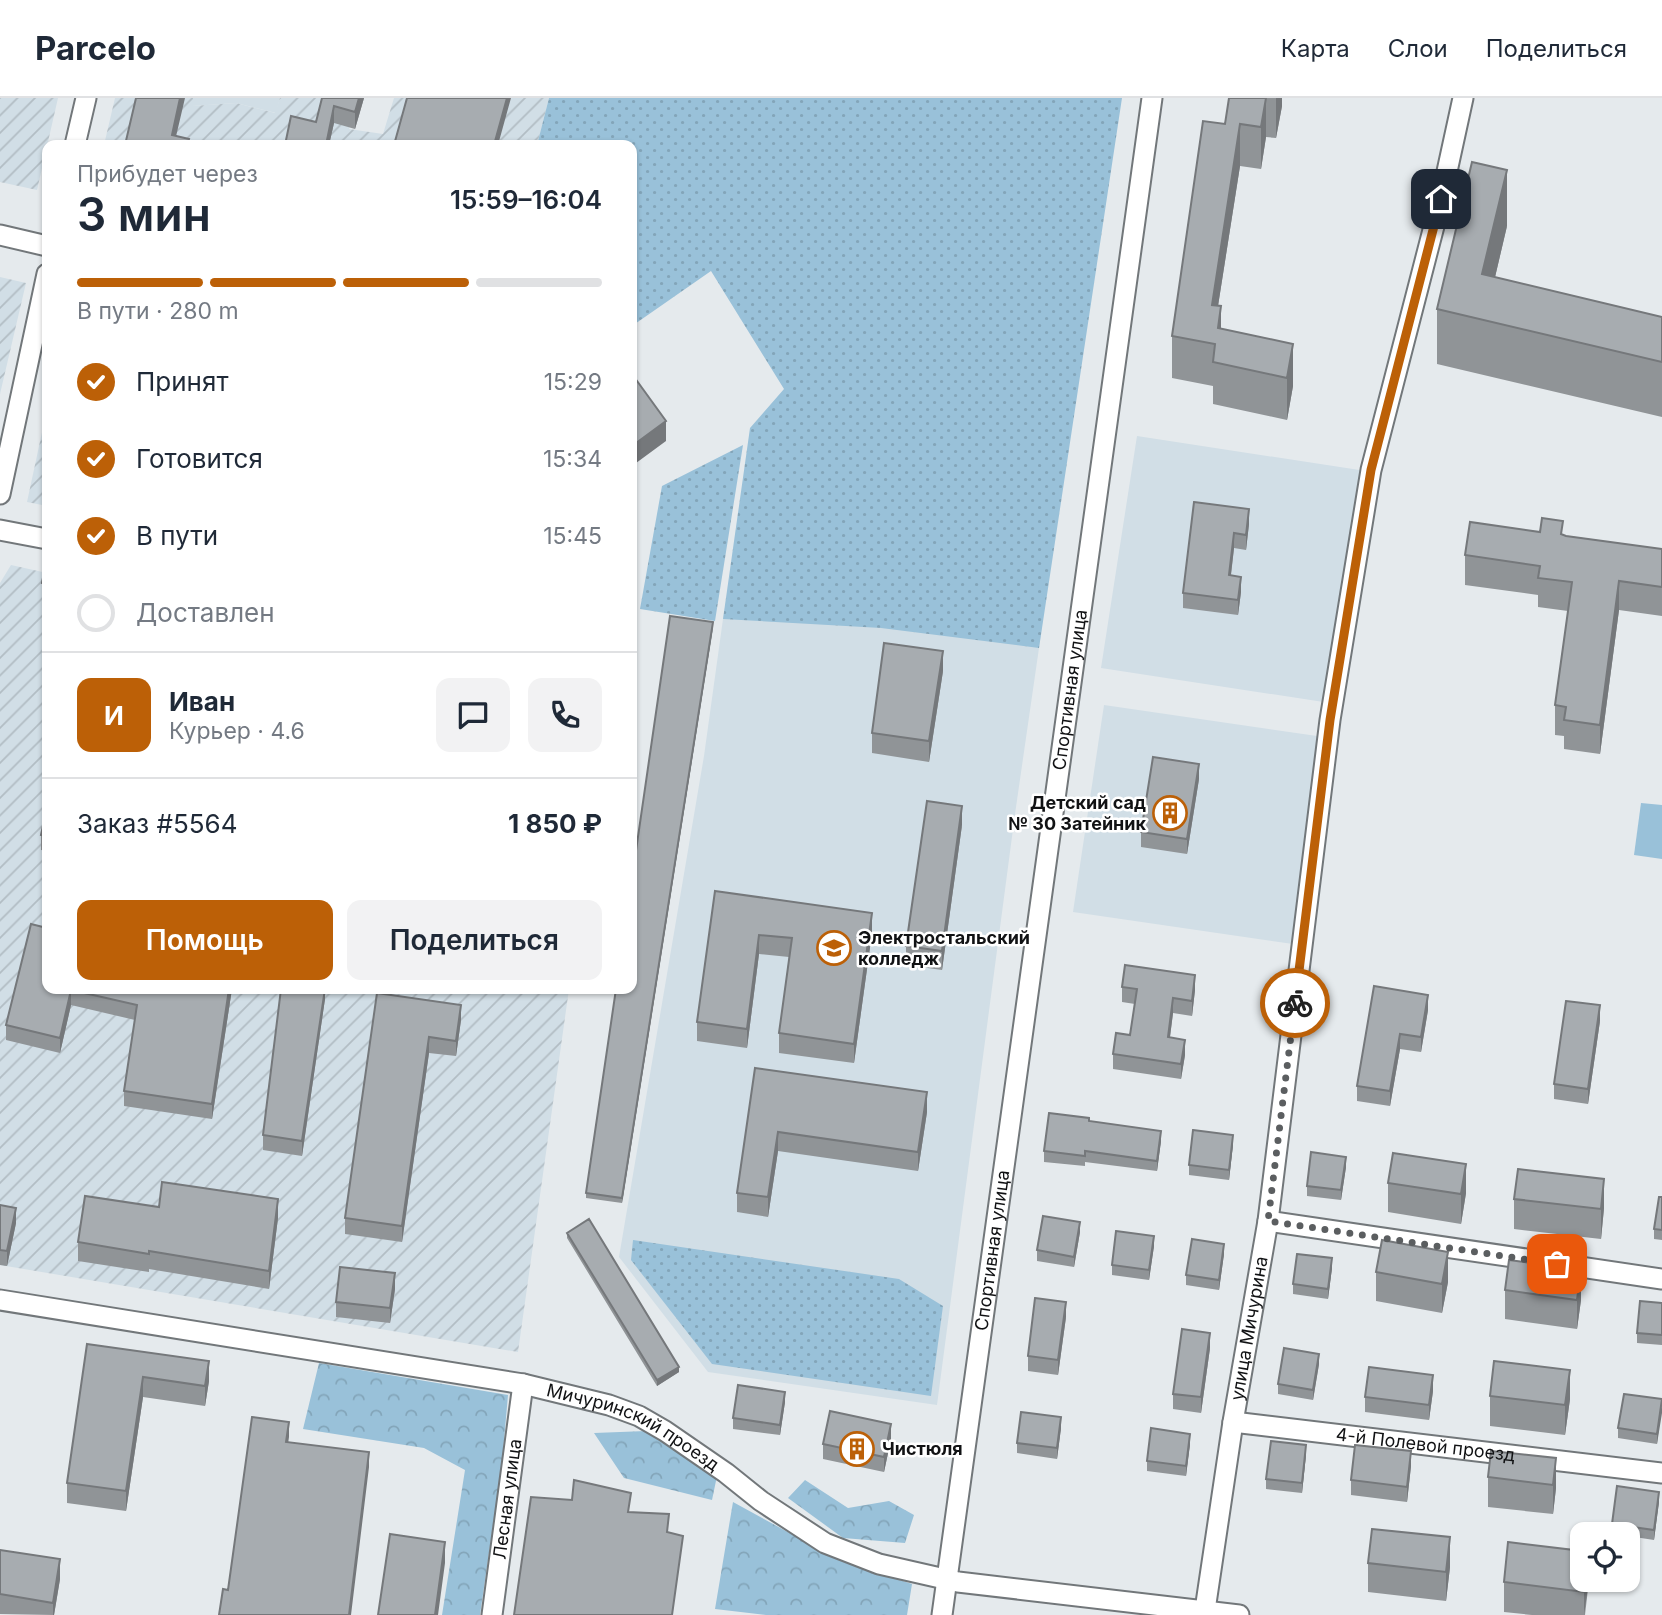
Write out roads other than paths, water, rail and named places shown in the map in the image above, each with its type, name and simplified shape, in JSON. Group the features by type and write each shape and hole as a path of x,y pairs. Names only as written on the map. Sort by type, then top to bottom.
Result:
{"street":[{"path":"76,140 86,98"},
{"name":"Спортивная улица","path":"942,1615 1152,98"},
{"name":"улица Мичурина","path":"1205,1610 1233,1422 1268,1221 1330,720 1371,470 1441,199 1463,98"},
{"path":"0,235 42,245"},
{"path":"0,494 42,297"},
{"path":"0,530 42,538"},
{"path":"1268,1221 1662,1279"},
{"name":"Мичуринский проезд","path":"0,1300 523,1384 610,1405 639,1416 665,1431 761,1501 825,1543 879,1564 947,1580 1239,1615"},
{"name":"Лесная улица","path":"492,1615 523,1384"},
{"name":"4-й Полевой проезд","path":"1233,1422 1662,1474"}],"place":[{"name":"Детский сад № 30 Затейник","path":"1170,813"},
{"name":"Электростальский колледж","path":"834,948"},
{"name":"Чистюля","path":"857,1449"}]}
